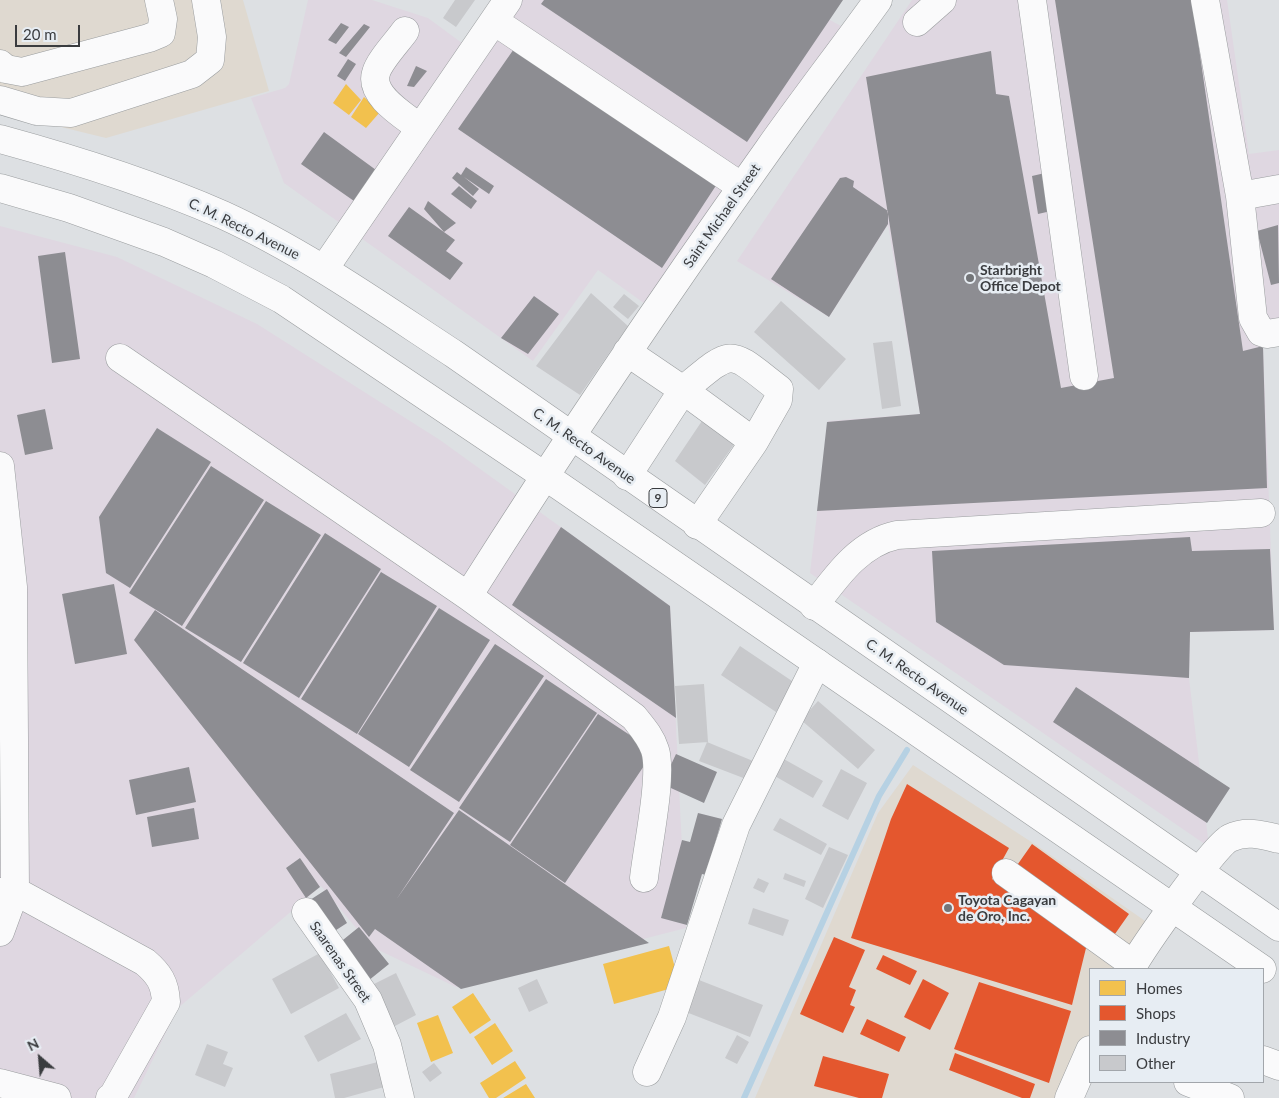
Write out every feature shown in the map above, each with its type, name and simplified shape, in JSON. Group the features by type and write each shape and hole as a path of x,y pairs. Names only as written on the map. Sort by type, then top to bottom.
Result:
{"main road":[{"path":"0,64 6,69 22,72 161,33 163,20 159,0"},
{"path":"0,100 37,111 71,113 192,74 210,60 212,37 206,0"},
{"name":"Saint Michael Street","path":"468,596 544,475 572,437 627,352 742,187 878,0"},
{"path":"917,22 942,0"},
{"path":"1032,0 1084,376"},
{"path":"1205,0 1240,196 1253,318 1261,332 1268,334 1279,332"},
{"path":"324,270 501,10 742,187"},
{"path":"405,31 376,72 375,84 382,97 420,128"},
{"name":"C. M. Recto Avenue","path":"0,139 86,162 158,189 224,216 324,270 454,354 697,525 1279,927"},
{"path":"0,188 118,224 164,242 222,268 281,299 544,475 1261,968"},
{"path":"1240,196 1279,189"},
{"path":"627,352 754,442"},
{"path":"120,358 468,596 634,717 647,732 655,751 657,772 644,878"},
{"path":"627,476 683,390 720,360 728,358 741,360 779,390 778,400 754,442 697,525"},
{"path":"0,466 6,588 7,892 0,932"},
{"path":"814,606 846,564 883,540 897,535 1262,513"},
{"path":"647,1072 672,1018 736,825 816,663"},
{"path":"1006,873 1132,967 1198,872 1229,838 1246,833 1279,839"},
{"path":"7,892 144,962 156,971 165,986 166,1002 113,1096 110,1098"},
{"name":"Saarenas Street","path":"306,912 368,1000 387,1045 400,1098"},
{"path":"1264,970 1279,981"},
{"path":"1069,1098 1089,1052"},
{"path":"1264,1060 1279,1066"},
{"path":"0,1083 57,1098"},
{"path":"1191,1083 1230,1098"}],"shaded area":[{"path":"0,0 243,0 269,91 106,138 0,112"},
{"path":"308,0 372,0 428,18 466,46 498,0 798,0 804,6 852,32 659,314 598,270 533,361 284,183 251,98 285,88 289,84"},
{"path":"912,0 1227,0 1249,154 1279,150 1279,344 1263,346 1274,630 1190,632 1189,678 1209,847 810,573 828,421 920,414 888,225 829,317 737,261"},
{"path":"0,226 117,257 257,324 440,440 670,606 686,928 456,987 372,947 321,886 178,1008 134,1098 0,1098"},
{"path":"913,765 1036,845 1148,923 1126,968 1089,968 1089,1043 1064,1098 755,1098 878,813"}],"building: Homes":[{"path":"346,84 361,100 349,115 333,103"},
{"path":"364,97 380,112 366,128 351,117"},
{"path":"669,946 680,986 614,1004 603,964"},
{"path":"473,993 491,1020 470,1034 452,1007"},
{"path":"438,1015 453,1053 431,1062 417,1023"},
{"path":"495,1023 513,1051 492,1065 474,1037"},
{"path":"515,1061 526,1078 496,1098 489,1098 480,1083"},
{"path":"526,1084 535,1098 503,1098"}],"building: Shops":[{"name":"Toyota Cagayan de Oro, Inc.","path":"907,784 1009,848 992,879 1087,944 1072,1005 851,938 891,819"},
{"path":"1032,844 1129,914 1110,941 1013,871"},
{"path":"834,937 865,950 849,987 856,990 850,1005 855,1007 843,1033 800,1014"},
{"path":"883,955 917,971 910,985 876,969"},
{"path":"923,979 949,993 930,1030 904,1017"},
{"path":"979,982 1071,1011 1049,1083 954,1049"},
{"path":"867,1019 906,1037 899,1052 860,1034"},
{"path":"955,1053 1035,1084 1030,1098 1022,1098 949,1070"},
{"path":"823,1056 889,1074 882,1098 859,1098 814,1086"}],"building: Industry":[{"path":"544,0 843,0 747,142 541,4"},
{"name":"Starbright Office Depot","path":"1055,0 1192,0 1243,351 1263,346 1267,488 817,511 827,422 920,414 866,77 991,51 996,94 1009,96 1061,388 1114,378"},
{"path":"341,23 349,27 336,44 328,40"},
{"path":"364,24 370,27 346,57 339,53"},
{"path":"516,46 717,184 662,268 458,129"},
{"path":"348,59 356,64 345,81 337,76"},
{"path":"416,66 427,71 414,87 407,86"},
{"path":"324,132 376,170 354,201 301,164"},
{"path":"466,167 494,186 489,194 464,177 479,189 473,196 452,178 457,172 461,175"},
{"path":"1045,173 1051,211 1038,214 1032,176"},
{"path":"846,177 854,181 853,187 888,211 888,224 829,317 771,279 840,178"},
{"path":"459,186 477,201 471,209 451,194"},
{"path":"428,201 456,223 444,232 424,209"},
{"path":"409,207 455,240 446,251 463,263 450,280 388,236"},
{"path":"1278,225 1279,283 1271,285 1257,231"},
{"path":"65,252 80,359 52,363 38,256"},
{"path":"534,296 559,314 528,354 501,338"},
{"path":"45,409 53,449 25,455 17,415"},
{"path":"157,428 211,462 130,588 106,573 99,517"},
{"path":"211,466 264,500 182,626 129,593"},
{"path":"266,501 321,535 241,662 185,628"},
{"path":"561,527 670,606 676,718 512,605"},
{"path":"325,533 381,569 299,698 243,663"},
{"path":"1190,537 1192,551 1270,549 1274,630 1190,632 1189,678 1004,665 936,622 932,551"},
{"path":"381,572 437,606 357,734 301,699"},
{"path":"114,584 127,654 75,664 62,594"},
{"path":"439,608 490,640 409,767 358,734"},
{"path":"155,610 454,813 396,900 459,810 649,943 461,989 375,929 369,937 134,640"},
{"path":"495,644 544,676 459,802 410,770"},
{"path":"546,679 597,713 510,842 459,808"},
{"path":"1076,687 1230,788 1207,823 1053,722"},
{"path":"598,714 654,751 565,883 510,845"},
{"path":"676,754 717,772 704,803 662,784"},
{"path":"189,767 196,802 136,815 129,780"},
{"path":"194,808 199,839 152,847 147,817"},
{"path":"698,813 722,819 706,875 702,874 687,925 661,918 682,840 690,842"},
{"path":"300,858 320,887 306,898 286,868"},
{"path":"327,889 347,923 330,934 310,900"},
{"path":"359,927 389,964 363,985 333,948"}],"building: Other":[{"path":"455,0 475,0 456,27 443,18"},
{"path":"591,293 628,326 580,395 536,366"},
{"path":"624,294 639,306 628,319 613,307"},
{"path":"781,301 846,359 819,390 754,332"},
{"path":"892,341 901,406 882,409 873,343"},
{"path":"706,415 738,439 705,485 675,461"},
{"path":"740,646 795,683 776,712 721,675"},
{"path":"704,684 708,742 679,744 675,686"},
{"path":"818,701 875,750 858,769 801,720"},
{"path":"707,742 753,761 746,779 699,761"},
{"path":"782,758 823,781 813,798 773,775"},
{"path":"841,769 867,783 848,820 822,806"},
{"path":"780,818 827,844 821,855 773,830"},
{"path":"829,847 848,855 823,908 805,899"},
{"path":"785,873 806,881 804,887 783,879"},
{"path":"758,878 769,883 764,893 753,888"},
{"path":"753,908 789,920 783,936 748,924"},
{"path":"320,953 339,988 291,1014 272,979"},
{"path":"396,973 416,1015 393,1027 372,985"},
{"path":"537,979 548,1003 529,1012 518,988"},
{"path":"699,980 763,1005 750,1037 686,1012"},
{"path":"346,1013 361,1039 318,1062 304,1036"},
{"path":"737,1035 749,1042 737,1064 725,1058"},
{"path":"207,1044 228,1052 223,1064 233,1068 225,1087 195,1075"},
{"path":"378,1062 384,1087 344,1098 335,1098 330,1074"},
{"path":"434,1063 442,1073 430,1082 422,1072"}],"waterway":[{"path":"744,1098 879,796 907,750"}],"place":[{"name":"Starbright Office Depot","path":"970,278"},
{"name":"Toyota Cagayan de Oro, Inc.","path":"948,908"}]}
